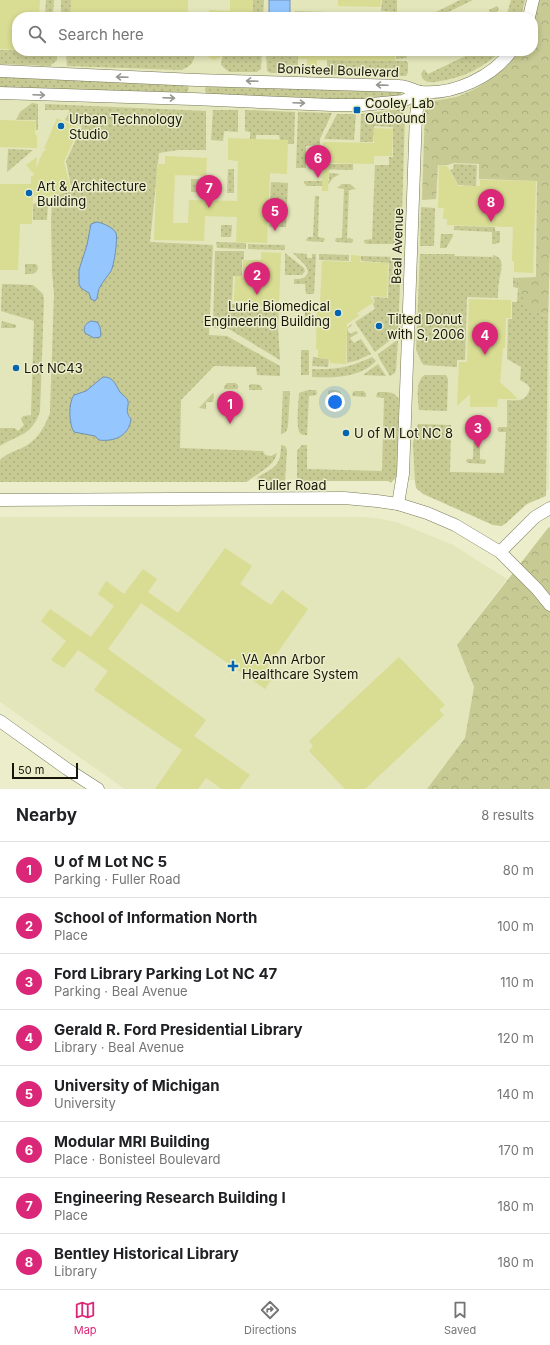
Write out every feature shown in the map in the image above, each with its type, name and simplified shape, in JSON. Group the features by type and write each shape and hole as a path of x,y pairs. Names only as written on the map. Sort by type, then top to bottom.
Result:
{"street":[{"path":"530,12 533,0"},
{"path":"0,93 362,105 403,101 420,92 445,90 463,85 479,78 497,66 506,56"},
{"name":"Bonisteel Boulevard","path":"0,72 400,86 420,92"},
{"name":"Beal Avenue","path":"398,504 403,474 416,115 420,92"},
{"name":"Fuller Road","path":"0,500 344,498 398,504 427,513 455,525 500,552 537,589 550,605"},
{"path":"500,552 535,517 550,508"},
{"path":"0,721 98,789"}],"shaded area":[{"path":"0,0 550,0 549,489 535,496 418,480 0,479"},
{"name":"VA Ann Arbor Healthcare System","path":"0,517 363,517 399,523 453,545 507,579 457,645 474,687 465,738 427,789 125,789 0,702"}],"green space":[{"path":"46,0 54,0 53,12 45,12"},
{"path":"61,0 71,0 71,11 61,12"},
{"path":"253,0 264,0 263,12 252,12"},
{"path":"382,0 397,0 397,12 381,11"},
{"path":"460,0 473,0 448,12 436,12"},
{"path":"511,0 525,0 522,12 507,12"},
{"path":"537,0 550,0 550,252 548,316 540,314 529,307 522,297 515,278 536,277 537,181 479,179 479,164 454,163 448,165 438,165 436,199 422,200 425,110 422,109 428,103 459,96 477,88 492,78 513,56 538,56 538,12 534,12"},
{"path":"497,6 499,8 497,12 490,12 489,10"},
{"path":"295,11 328,12 295,12"},
{"path":"0,50 12,50 12,56 57,56 57,60 50,66 0,64"},
{"path":"66,56 194,56 192,63 188,67 181,70 67,66"},
{"path":"262,56 261,69 257,72 229,72 221,65 222,57"},
{"path":"266,56 298,56 298,70 296,73 271,73 267,71"},
{"path":"396,56 407,56 407,58 396,59"},
{"path":"466,56 495,56 473,71 449,80 427,82 423,79 421,74 424,69 428,74"},
{"path":"327,60 406,61 408,63 408,72 406,76 327,75"},
{"path":"0,77 187,85 189,88 187,93 0,89"},
{"path":"206,86 401,91 401,96 358,100 206,95"},
{"path":"32,103 38,104 38,130 36,130 36,120 16,120 20,112"},
{"path":"45,104 206,111 206,150 178,150 159,153 150,242 213,245 209,335 227,336 280,366 280,376 257,375 256,367 214,366 181,400 180,448 263,451 265,455 271,456 277,453 271,464 247,482 0,482 0,460 9,453 31,443 42,430 50,413 54,294 52,272 52,196 72,191 66,161 82,127 65,120 70,110 45,110"},
{"path":"401,109 405,116 401,244 366,244 364,240 372,239 375,165 389,165 389,157 393,157 393,127 374,126 373,142 360,142 361,114"},
{"path":"213,110 238,110 238,132 225,131 223,141 211,140"},
{"path":"245,110 295,112 294,144 288,144 280,140 279,135 256,135 256,139 250,139 250,132 245,131"},
{"path":"298,112 332,113 320,139 320,145 306,146 306,168 296,168"},
{"path":"337,114 356,114 354,140 324,139"},
{"path":"309,148 323,148 322,164 353,164 353,170 309,169"},
{"path":"8,149 33,150 7,172"},
{"path":"454,164 477,165 476,186 458,185 450,170 453,169"},
{"path":"228,169 234,169 234,193 227,193"},
{"path":"329,173 340,174 333,178 327,186 307,186 304,183 304,181 329,181"},
{"path":"191,179 209,179 209,193 191,192"},
{"path":"271,182 288,183 286,227 269,227"},
{"path":"342,184 350,184 356,189 349,190 347,238 353,239 352,243 335,241 336,238 342,238 344,189 337,188"},
{"path":"315,196 319,196 318,237 324,238 325,240 323,242 306,240 308,237 313,237"},
{"path":"44,200 48,204 47,220 33,220 33,204"},
{"path":"421,207 435,208 434,246 420,246"},
{"path":"221,225 232,225 231,237 221,237"},
{"path":"454,226 495,227 495,231 500,231 500,242 492,244 492,232 454,230"},
{"path":"441,234 453,234 446,248 440,248"},
{"path":"216,242 246,243 246,249 217,248"},
{"path":"248,244 285,245 285,250 248,249"},
{"path":"215,251 244,251 244,259 242,260 242,276 233,276 232,304 243,304 243,309 271,310 271,306 279,306 278,326 280,360 229,329 213,328"},
{"path":"285,253 304,268 305,271 302,275 285,275"},
{"path":"293,253 307,254 307,258 312,258 312,254 316,254 314,294 306,294 305,284 294,284 294,279 303,278 308,272 306,266"},
{"path":"319,254 349,255 349,261 319,260"},
{"path":"420,254 454,254 455,256 493,257 493,255 500,259 501,262 502,266 498,286 498,298 467,297 465,360 457,360 457,367 424,365 421,362 416,350"},
{"path":"361,256 396,257 401,260 398,334 375,352 355,322 375,309 373,297 388,298 389,263 361,261"},
{"path":"25,264 36,264 38,267 37,270 33,274 25,274"},
{"path":"513,277 515,278 520,292 542,315 548,316 546,496 527,504 501,526 493,525 423,494 416,488 413,443 418,424 451,425 450,472 504,473 506,432 499,432 497,429 499,427 507,427 507,400 525,398 530,388 527,384 520,380 521,367 507,359 508,319 512,319 512,302 517,302 518,288 513,287"},
{"path":"2,284 33,285 43,294 44,300 40,411 37,419 29,430 0,446 0,428 15,428 18,431 24,425 21,419 23,416 31,415 34,321 1,311"},
{"path":"306,302 311,303 310,324 304,323"},
{"path":"2,321 16,325 16,327 1,328"},
{"path":"347,329 350,334 356,331 358,333 350,338 354,343 361,339 371,354 347,363"},
{"path":"398,341 396,369 395,373 390,376 378,354"},
{"path":"302,350 309,350 309,375 301,375"},
{"path":"313,357 329,359 328,367 312,366"},
{"path":"372,357 376,361 370,367 354,374 337,377 312,377 312,369 343,367"},
{"path":"378,364 386,376 363,375"},
{"path":"425,375 446,375 448,379 447,411 419,410 418,386"},
{"path":"227,383 235,383 238,385 238,389 224,389"},
{"path":"249,385 260,385 262,390 249,390"},
{"path":"308,390 316,390 317,394 309,396 307,435 304,435 299,432 298,427 299,393"},
{"path":"283,391 290,391 288,426 286,432 281,434"},
{"path":"328,391 339,391 341,396 328,396"},
{"path":"364,391 366,397 352,396 353,392"},
{"path":"378,392 392,393 399,399 397,470 396,477 391,483 388,481 297,481 297,451 302,445 307,445 307,469 382,471 384,398 376,397"},
{"path":"213,393 213,402 206,402 206,409 199,408"},
{"path":"470,425 487,426 488,428 487,430 480,430 480,459 486,460 485,464 468,463 466,461 467,459 473,459 474,430 469,429"},
{"path":"281,445 285,446 287,450 285,481 257,482 258,477 273,468 278,462 281,452"},
{"path":"550,527 550,789 427,789 465,738 474,687 457,645"}],"water":[{"path":"269,0 290,0 290,12 269,12"},
{"path":"97,222 113,229 116,233 116,241 111,271 99,289 95,301 91,299 89,293 81,288 79,284 79,270 87,245 91,224"},
{"path":"91,321 97,322 100,327 100,337 94,338 85,333 85,326"},
{"path":"103,377 110,378 120,392 127,398 127,412 131,419 130,425 124,434 110,440 99,440 95,436 74,432 71,424 71,403 74,395 86,391"}],"building":[{"path":"0,0 40,0 39,12 12,12 12,50 0,49"},
{"path":"71,0 188,0 188,12 70,12"},
{"path":"230,0 253,0 252,12 209,12 209,10 230,11"},
{"path":"338,0 381,0 380,7 338,6"},
{"path":"208,56 221,56 214,60 209,58"},
{"path":"298,56 395,56 395,61 317,60 317,74 307,74 307,59 298,59"},
{"name":"Art & Architecture Building","path":"57,118 79,128 64,162 71,190 47,197 33,196 32,224 20,224 18,270 0,270 0,184 31,184 31,176 34,174 26,165 37,157 36,168 43,152 47,149 44,149"},
{"path":"0,120 36,121 35,135 37,135 37,148 0,147"},
{"path":"374,128 393,129 392,156 374,156 374,164 329,163 328,191 322,191 323,142 374,143"},
{"path":"228,138 288,140 287,174 270,173 267,243 236,242 237,217 205,216 204,241 154,240 157,164 165,164 165,156 207,158 206,176 175,175 173,223 188,223 189,200 237,201 238,161 228,160"},
{"path":"439,165 447,166 458,186 480,186 480,180 536,181 533,273 514,272 514,261 512,261 513,227 447,225 447,219 443,219 444,208 438,208"},
{"path":"261,252 281,253 279,303 270,302 270,306 244,305 244,301 234,301 235,276 243,276 243,260 261,260"},
{"name":"Lurie Biomedical Engineering Building","path":"351,255 361,256 360,262 388,263 387,297 370,296 374,302 357,313 359,316 347,324 346,364 330,363 330,359 318,358 318,349 316,349 317,304 320,304 322,261 351,262"},
{"path":"469,299 511,300 511,318 506,318 505,348 503,348 500,382 518,399 498,399 497,407 470,407 470,394 457,406 459,362 467,362"},
{"path":"225,548 252,566 240,584 271,605 282,590 308,609 268,666 271,680 265,689 141,603 108,649 206,720 194,736 250,775 239,789 222,789 206,778 198,789 155,789 182,750 94,690 108,671 78,650 64,668 51,660 66,641 41,621 50,609 91,637 114,606 98,594 106,581 124,594 143,569 157,579 148,592 178,613"},
{"path":"399,657 445,705 439,710 444,715 365,789 345,789 309,751 313,746 309,741"}],"place":[{"name":"Cooley Lab Outbound","path":"357,110"},
{"name":"Urban Technology Studio","path":"61,126"},
{"name":"Modular MRI Building","path":"318,178"},
{"name":"Art & Architecture Building","path":"29,193"},
{"name":"Engineering Research Building I","path":"209,208"},
{"name":"Bentley Historical Library","path":"491,222"},
{"name":"University of Michigan","path":"275,231"},
{"name":"School of Information North","path":"257,295"},
{"name":"Lurie Biomedical Engineering Building","path":"338,313"},
{"name":"Tilted Donut with S, 2006","path":"379,326"},
{"name":"Gerald R. Ford Presidential Library","path":"485,355"},
{"name":"Lot NC43","path":"16,368"},
{"name":"U of M Lot NC 5","path":"230,424"},
{"name":"U of M Lot NC 8","path":"346,433"},
{"name":"Ford Library Parking Lot NC 47","path":"478,448"},
{"name":"VA Ann Arbor Healthcare System","path":"233,666"}]}
